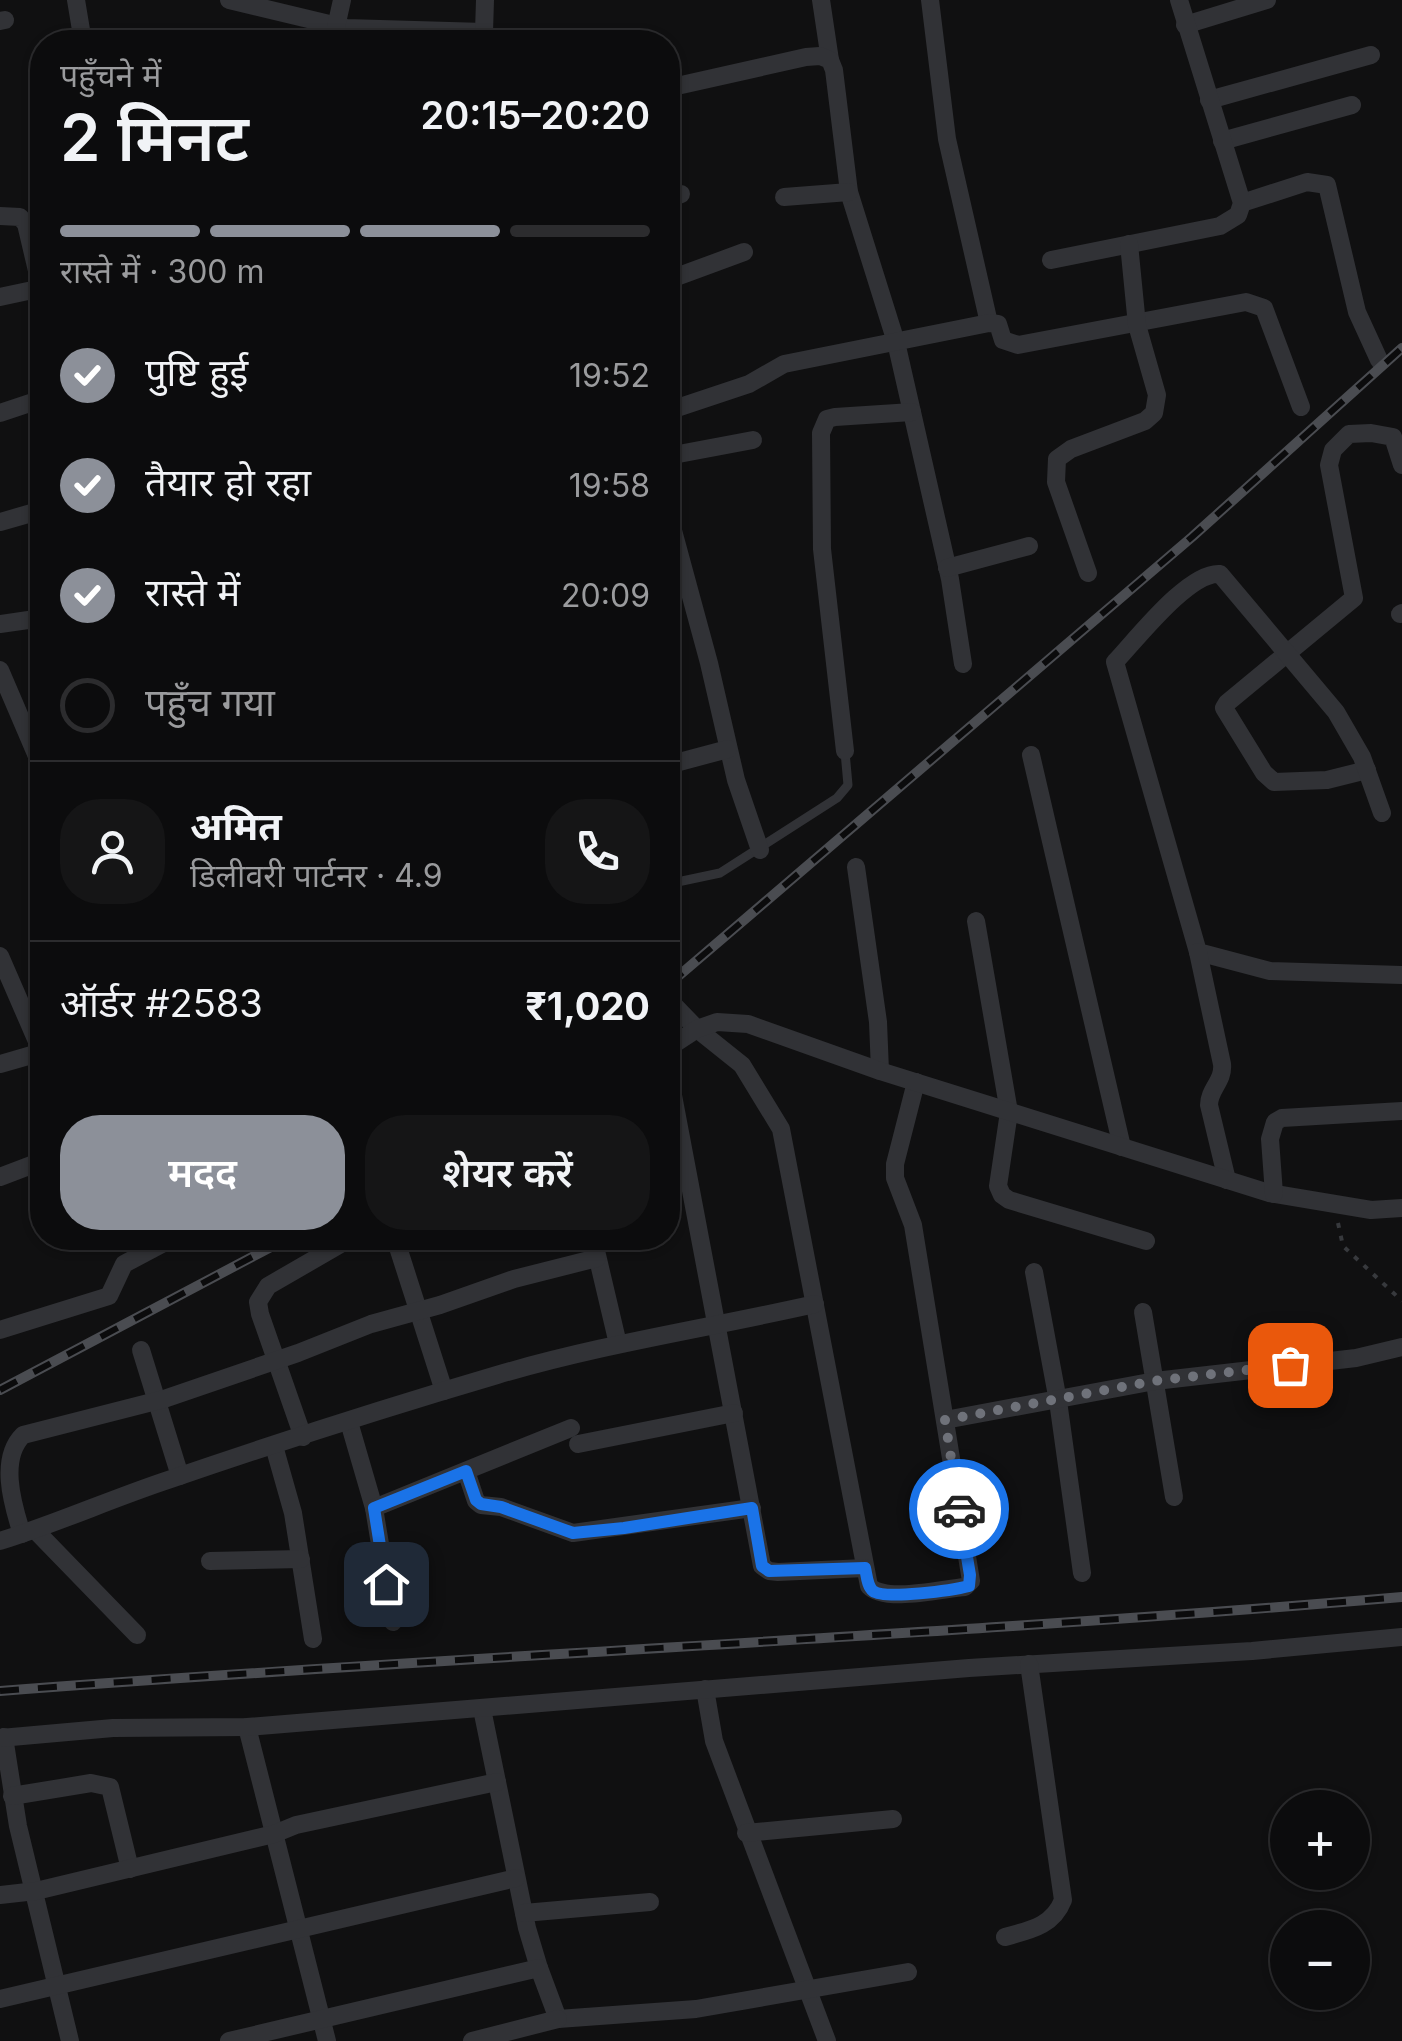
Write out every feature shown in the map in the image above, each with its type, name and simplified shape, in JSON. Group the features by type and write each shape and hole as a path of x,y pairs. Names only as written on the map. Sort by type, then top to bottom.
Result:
{"street":[{"path":"76,0 81,30"},
{"path":"229,0 336,26 390,30"},
{"path":"336,26 342,0"},
{"path":"485,0 485,30"},
{"path":"821,0 834,70 848,192 896,342 947,568 963,664"},
{"path":"930,0 947,139 989,323"},
{"path":"1051,260 1232,222 1238,215 1242,203 1178,0"},
{"path":"1185,25 1267,0"},
{"path":"1208,100 1372,55"},
{"path":"680,85 806,57 830,60"},
{"path":"1222,141 1352,106"},
{"path":"1242,203 1307,182 1327,186 1357,312 1379,360"},
{"path":"784,197 848,192"},
{"path":"0,216 20,217 30,240"},
{"path":"1088,573 1056,482 1057,459 1072,449 1145,421 1154,413 1158,395 1136,325 1129,244"},
{"path":"680,276 744,252"},
{"path":"0,297 30,292"},
{"path":"680,407 750,384 784,364 989,323 998,324 1004,340 1018,345 1246,302 1264,308 1301,407"},
{"path":"0,413 30,403"},
{"path":"845,751 822,549 821,433 826,420 835,416 912,412"},
{"path":"1367,770 1327,780 1280,783 1264,774 1224,708 1285,652 1354,598 1329,465 1333,450 1349,434 1393,437 1402,465"},
{"path":"680,454 753,440"},
{"path":"0,522 30,514"},
{"path":"947,568 1029,546"},
{"path":"680,555 710,662 728,749 760,850"},
{"path":"1227,1180 1209,1104 1209,1095 1223,1074 1222,1064 1198,952 1115,662 1177,596 1211,573 1220,574 1336,712 1367,770 1382,813"},
{"path":"0,624 30,620"},
{"path":"0,670 30,740"},
{"path":"680,762 728,749"},
{"path":"1031,755 1122,1147"},
{"path":"856,867 878,1022 880,1071"},
{"path":"976,922 1010,1112 998,1186 1002,1195 1146,1242"},
{"path":"1198,952 1270,970 1402,975"},
{"path":"0,956 30,1025"},
{"path":"680,1011 742,1065 781,1129 868,1586 880,1594 969,1586 970,1575 913,1225 895,1178 916,1082"},
{"path":"680,1040 717,1022 748,1024 880,1071 1274,1194 1371,1210 1402,1208"},
{"path":"0,1064 30,1055"},
{"path":"1274,1194 1270,1139 1275,1122 1282,1118 1402,1111"},
{"path":"680,1134 762,1566 769,1571 865,1568"},
{"path":"0,1178 30,1166"},
{"path":"0,1330 110,1296 124,1264 150,1250"},
{"path":"303,1437 260,1314 262,1293 332,1250"},
{"path":"399,1250 444,1391"},
{"path":"595,1250 618,1344"},
{"path":"137,1635 28,1532 1,1468 2,1455 9,1443 23,1435 159,1400 371,1324 514,1279 597,1258"},
{"path":"1034,1272 1058,1401 1082,1574"},
{"path":"0,1541 180,1476 444,1391 618,1344 815,1304"},
{"path":"1143,1312 1174,1497"},
{"path":"945,1420 1154,1381 1356,1358 1402,1347"},
{"path":"142,1350 180,1476"},
{"path":"374,1508 466,1471 574,1436 734,1413"},
{"path":"349,1422 374,1508 393,1622"},
{"path":"274,1446 293,1513 314,1639"},
{"path":"466,1471 481,1504 501,1507 573,1533 752,1508"},
{"path":"210,1561 301,1559"},
{"path":"70,2041 36,1891 9,1828 12,1796 2,1738 113,1728 247,1727 1402,1637"},
{"path":"1005,1937 1039,1927 1057,1916 1063,1900 1029,1664"},
{"path":"705,1689 714,1741 827,2041"},
{"path":"482,1710 524,1913 558,2019"},
{"path":"247,1727 327,2041"},
{"path":"0,1896 36,1891 274,1834 296,1825 497,1782"},
{"path":"12,1796 90,1783 110,1787 130,1869"},
{"path":"746,1833 893,1819"},
{"path":"0,1999 516,1878"},
{"path":"524,1913 650,1902"},
{"path":"229,2041 539,1968"},
{"path":"472,2041 505,2037 558,2019 696,2010 908,1972"}],"lane":[{"path":"680,881 720,872 837,798 848,786 845,751"}],"path":[{"path":"1333,1204 1343,1246 1402,1301"}],"railway":[{"path":"680,975 1192,537 1402,348"},
{"path":"0,1390 265,1250"},
{"path":"0,1691 1052,1624 1402,1597"}],"way so far":[{"path":"959,1509 945,1420 1154,1381 1290,1365"}],"route":[{"path":"386,1584 374,1508 466,1471 481,1504 501,1507 573,1533 752,1508 762,1566 769,1571 865,1568 868,1586 874,1592 888,1595 969,1586 959,1509"}]}
